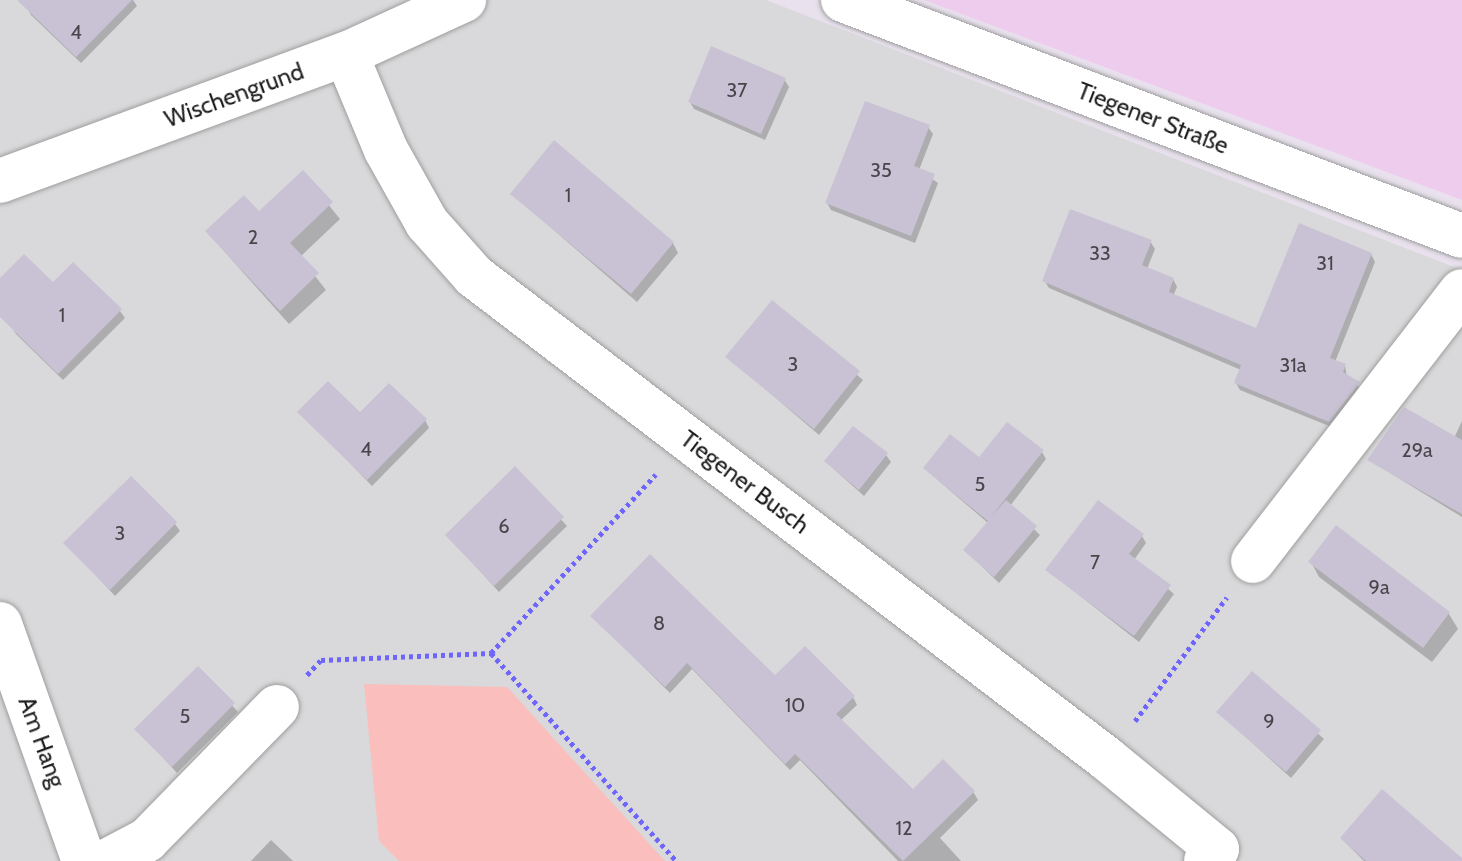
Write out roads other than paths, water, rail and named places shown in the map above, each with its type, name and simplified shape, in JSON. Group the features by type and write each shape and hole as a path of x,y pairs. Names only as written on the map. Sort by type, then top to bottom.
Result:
{"street":[{"name":"Wischengrund","path":"0,181 346,54 464,0"},
{"name":"Tiegener Straße","path":"843,0 1462,236"},
{"name":"Tiegener Busch","path":"346,54 386,150 427,223 474,276 1107,759 1212,855"},
{"path":"1253,561 1462,291"},
{"name":"Am Hang","path":"0,624 84,861"},
{"path":"107,861 147,840 277,707"}]}
